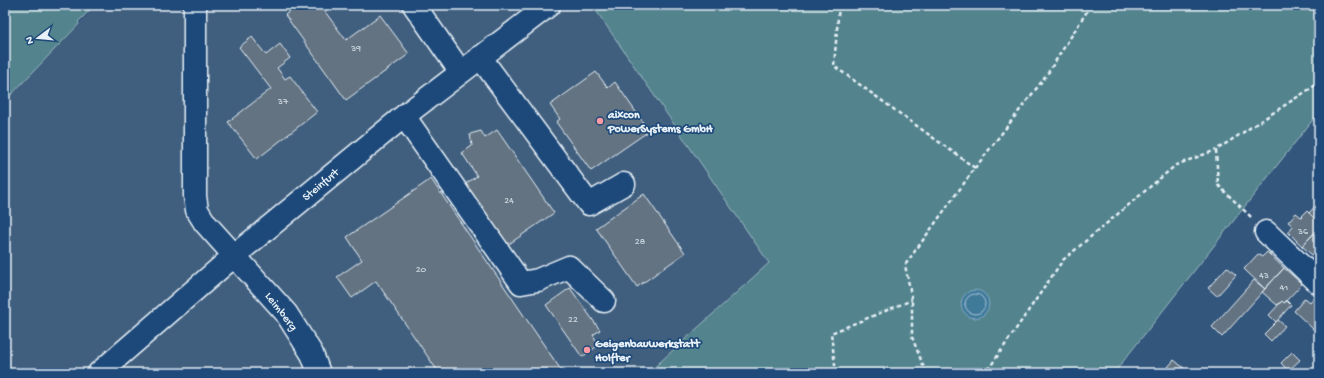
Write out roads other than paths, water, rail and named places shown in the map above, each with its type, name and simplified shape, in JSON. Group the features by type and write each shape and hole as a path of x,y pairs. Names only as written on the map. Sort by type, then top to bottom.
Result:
{"street":[{"name":"Leimberg","path":"195,5 195,196 197,210 205,223 286,313 312,354 319,373"},
{"path":"414,5 460,71"},
{"name":"Steinfurt","path":"99,373 235,255 404,116 460,71 549,5"},
{"path":"480,57 589,204 624,184"},
{"path":"404,116 521,283 538,280 568,267 604,301"},
{"path":"1266,232 1319,283"}],"water":[{"path":"975,290 985,294 989,304 985,314 975,318 965,314 961,304 965,294"}],"place":[{"name":"aixcon PowerSystems GmbH","path":"600,121"},
{"name":"Geigenbauwerkstatt Holfter","path":"587,350"}]}
